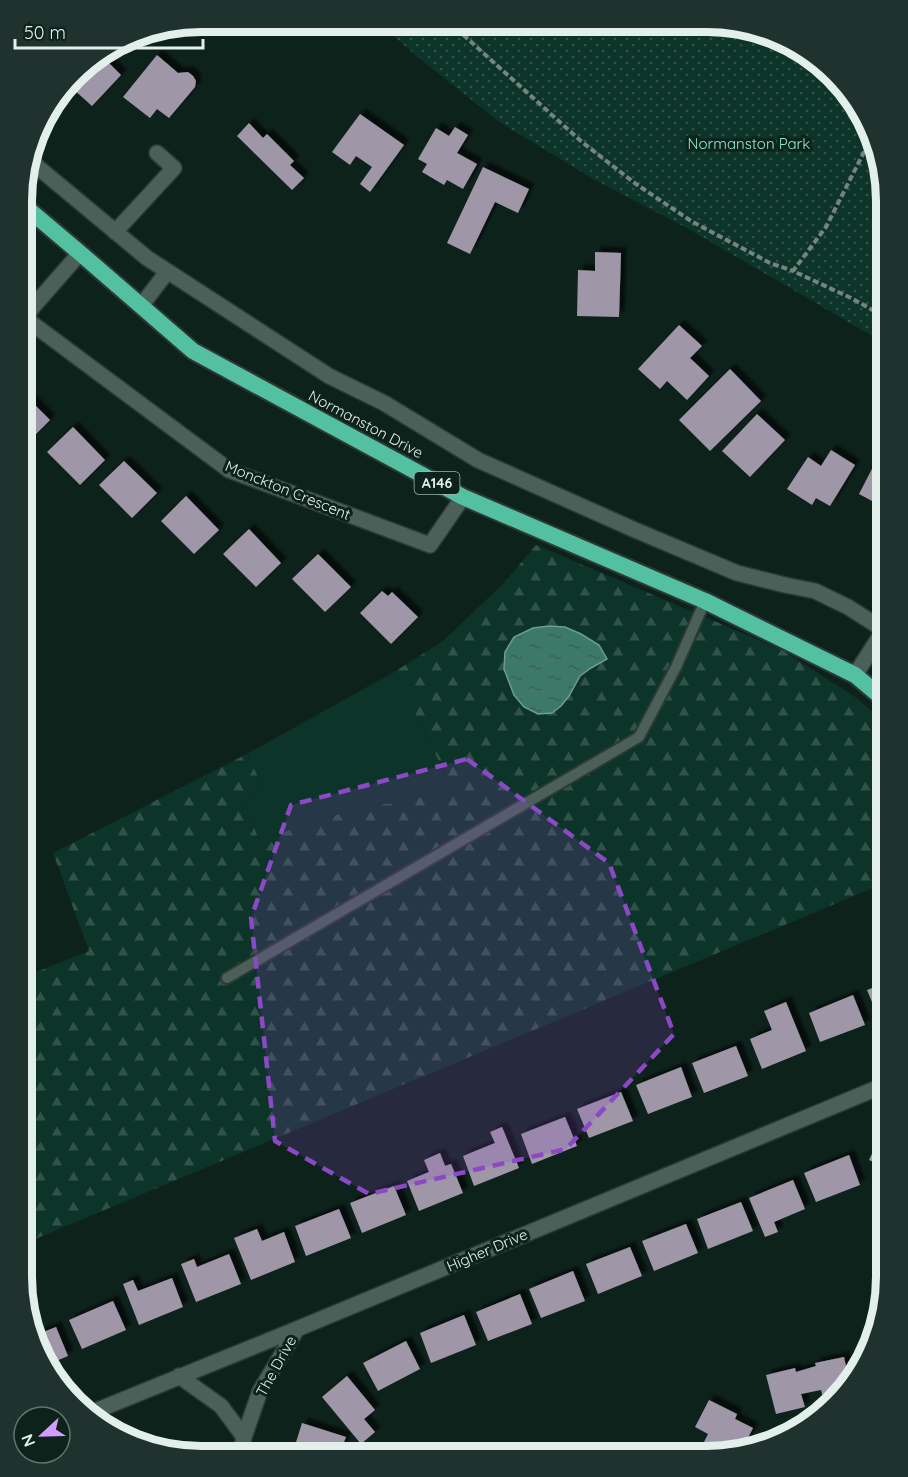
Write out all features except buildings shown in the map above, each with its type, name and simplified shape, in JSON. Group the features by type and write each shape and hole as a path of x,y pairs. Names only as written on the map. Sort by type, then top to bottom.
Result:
{"highway":[{"name":"Normanston Drive","path":"32,212 193,351 463,497 705,601 855,675 876,693"}],"street":[{"path":"115,232 174,168 157,153"},
{"path":"36,165 167,272 329,376 384,403 478,460 737,573 815,591 848,607 876,625"},
{"path":"32,307 80,253"},
{"path":"141,306 167,272"},
{"name":"Monckton Crescent","path":"32,324 229,470 430,545 463,497"},
{"path":"855,675 876,642"},
{"name":"Higher Drive","path":"97,1410 876,1089"},
{"name":"The Drive","path":"242,1446 260,1391 297,1329"},
{"path":"179,1376 221,1406 244,1437"}],"lane":[{"path":"227,978 639,737 676,667 705,601"}],"path":[{"path":"460,31 582,142 636,184 691,221 770,263 793,271 876,312"},
{"path":"793,271 826,227 868,147"}],"highlighted area":[{"path":"467,759 609,863 674,1034 566,1149 369,1194 275,1141 251,918 291,805"}],"green space":[{"name":"Normanston Park","path":"388,31 708,31 751,37 792,54 810,66 842,98 864,136 871,157 876,201 876,339 685,227 595,180 501,123"},
{"path":"536,545 782,650 855,697 876,715 876,887 32,1240 32,974 89,951 53,853 247,754 264,789 243,799 259,840 364,806 406,802 452,787 394,672 443,641 504,583","holes":["591,668 580,676 575,684 514,695"]},
{"path":"394,672 452,787 406,802 364,806 259,840 243,799 264,789 247,754"}],"water":[{"path":"565,627 581,634 599,645 607,659 580,676 561,706 552,713 538,714 524,707 514,695 504,669 505,652 514,637 533,628"}]}
